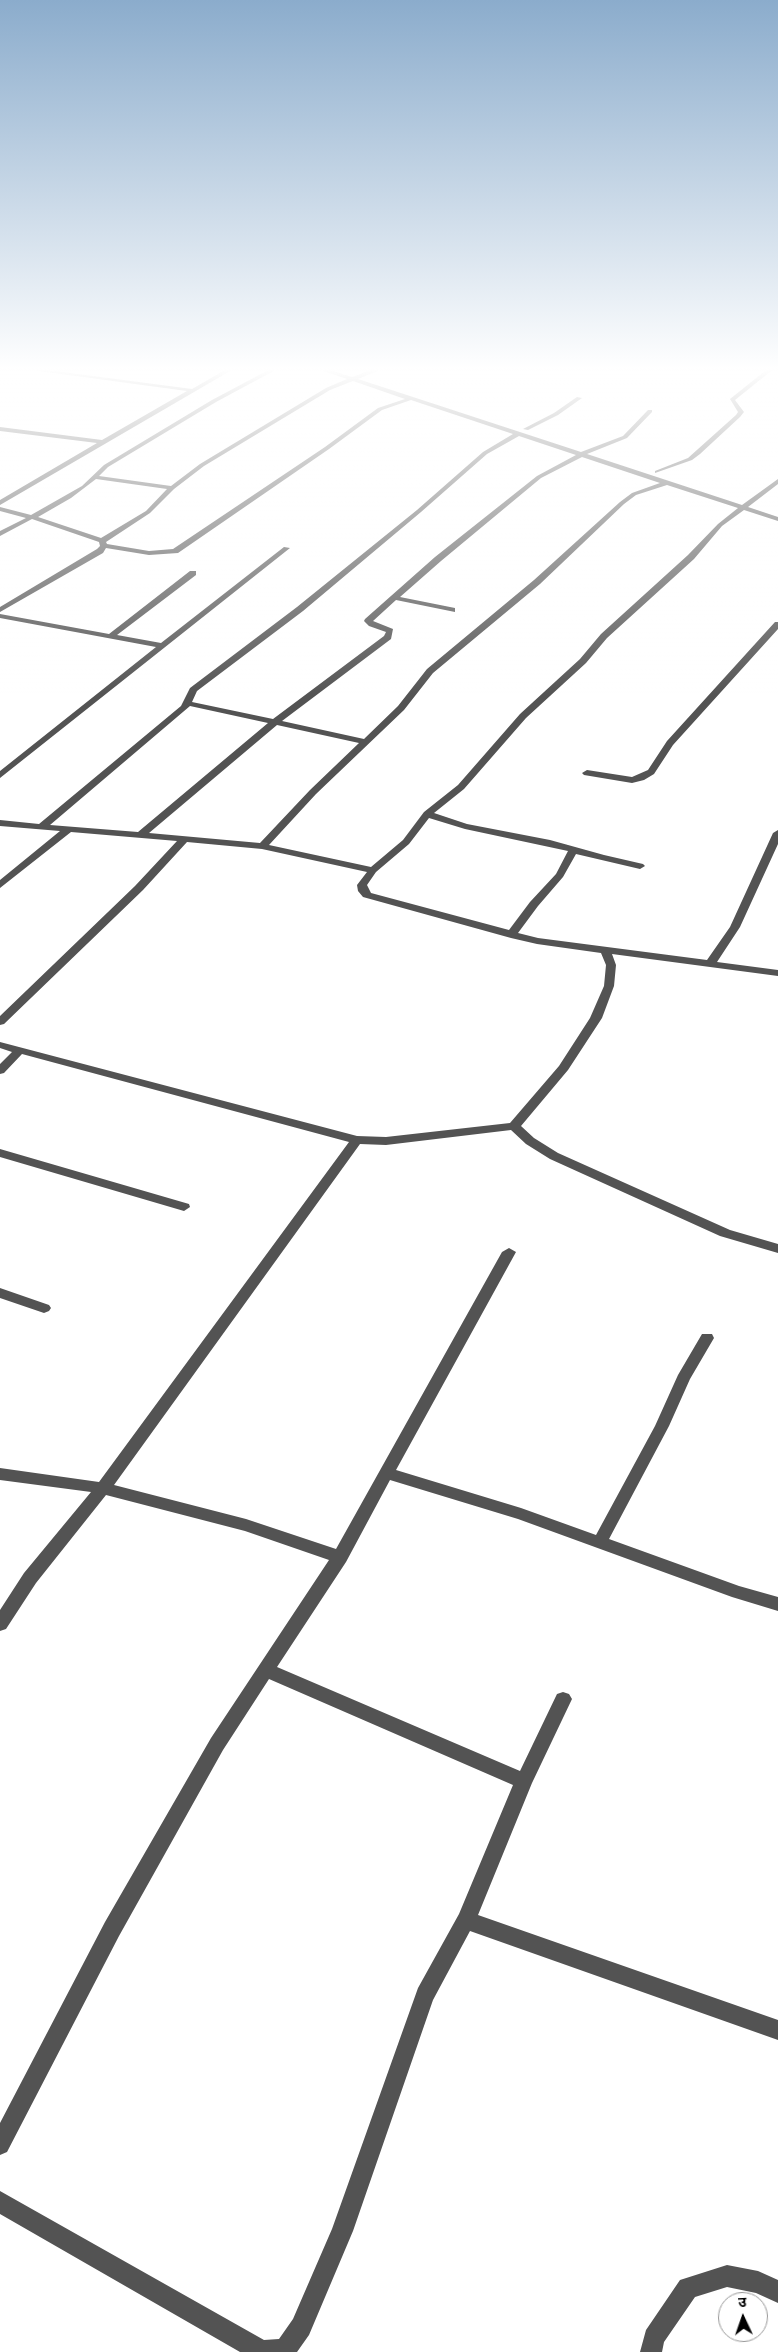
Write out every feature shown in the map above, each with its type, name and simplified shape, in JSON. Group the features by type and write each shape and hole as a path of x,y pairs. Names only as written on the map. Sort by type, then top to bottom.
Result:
{"street":[{"path":"0,503 44,477"},
{"path":"0,534 84,487 94,477 172,488"},
{"path":"0,610 4,605 100,551 103,544 148,512 172,488 187,477"},
{"path":"0,509 31,517 103,544 149,553 175,551 285,477"},
{"path":"42,826 187,703 192,690 308,603 458,477"},
{"path":"141,835 275,722 388,637 390,631 372,624 368,620 396,598 438,559 538,477"},
{"path":"652,477 778,511"},
{"path":"670,477 747,504 778,518"},
{"path":"778,481 720,525 691,557 642,599 604,636 583,661 523,716 461,787 427,814 406,842 374,870 362,886 362,891 367,895 536,941 778,973"},
{"path":"262,846 313,792 401,708 430,671 538,582 622,503 634,494 668,482"},
{"path":"0,775 286,548"},
{"path":"112,636 193,573"},
{"path":"396,598 452,610"},
{"path":"0,616 162,646"},
{"path":"587,773 632,780 641,778 651,772 670,743 778,625"},
{"path":"187,703 366,742"},
{"path":"427,814 465,826 640,866"},
{"path":"0,823 262,846 374,870"},
{"path":"0,885 70,828"},
{"path":"710,964 735,927 778,833"},
{"path":"0,1022 139,888 185,839"},
{"path":"511,935 534,904 560,875 573,850"},
{"path":"0,1045 357,1140 395,1140 514,1126 564,1068 596,1018 609,986 611,965 604,950"},
{"path":"0,1071 20,1050"},
{"path":"514,1126 530,1141 554,1156 725,1233 778,1249"},
{"path":"0,1624 30,1578 103,1488 357,1140"},
{"path":"0,1153 184,1207"},
{"path":"0,2145 116,1920 217,1744 340,1556 509,1252"},
{"path":"0,1293 44,1308"},
{"path":"600,1542 662,1426 683,1379 707,1338"},
{"path":"386,1473 521,1514 738,1592 778,1604"},
{"path":"0,1474 103,1488 246,1525 340,1556"},
{"path":"266,1670 524,1781"},
{"path":"0,2202 262,2352 285,2350 301,2327 342,2231 424,1995 466,1920 524,1781 563,1699"},
{"path":"466,1920 778,2030"},
{"path":"651,2352 654,2338 688,2288 727,2276 758,2282 778,2292"}]}
